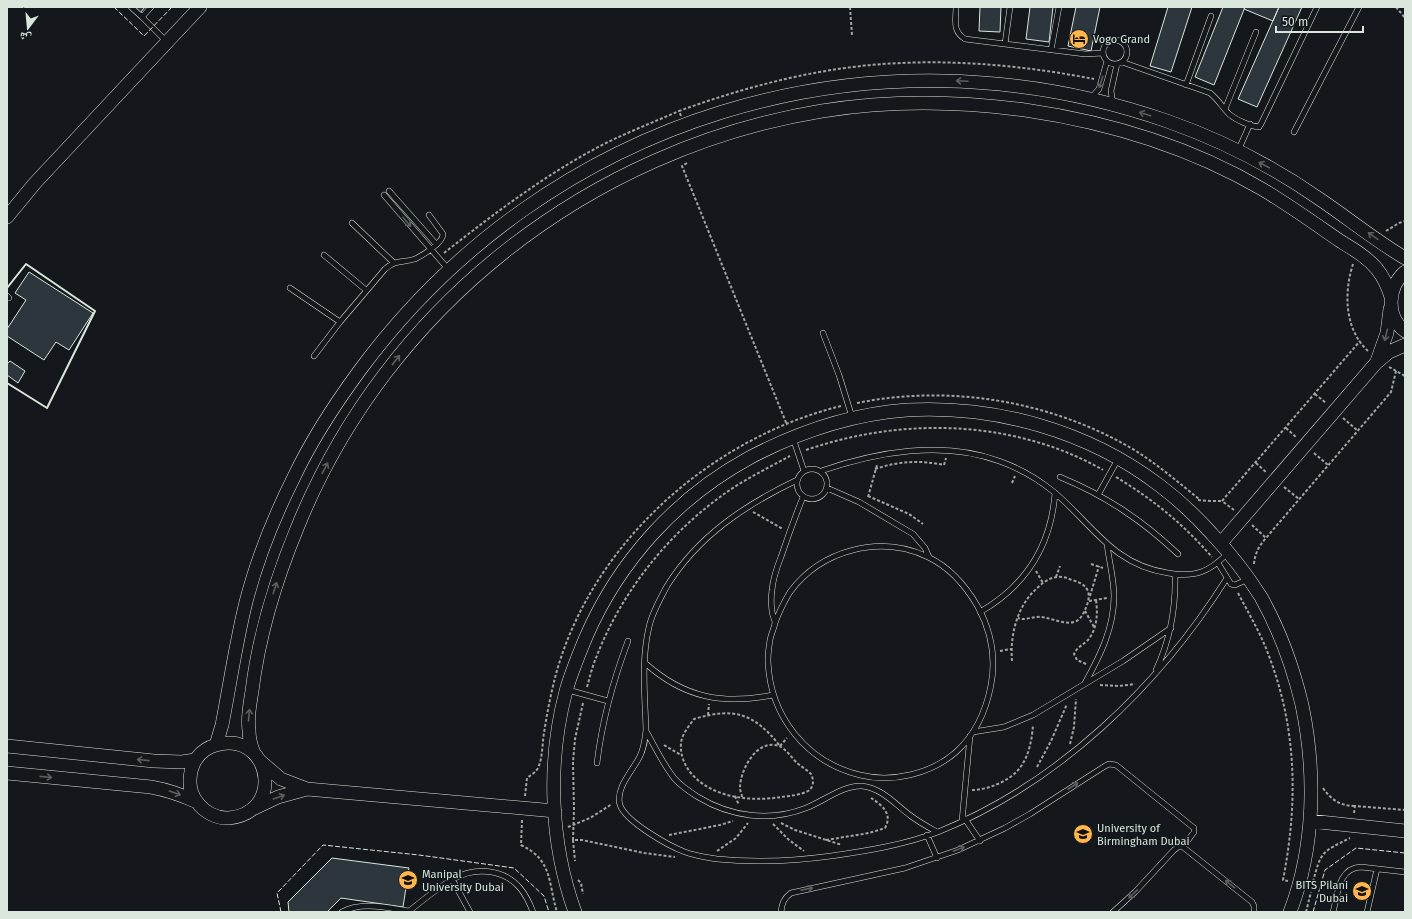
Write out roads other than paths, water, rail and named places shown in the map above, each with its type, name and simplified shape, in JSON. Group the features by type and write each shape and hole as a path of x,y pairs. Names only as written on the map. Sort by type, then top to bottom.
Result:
{"street":[{"path":"7,216 35,183 200,7"},
{"path":"216,745 223,720 244,610 267,537 295,473 330,413 372,353 396,325 449,270 478,244 511,218 582,172 619,153 685,124 778,97 821,89 864,84 943,80 999,84 1045,90 1113,105 1171,123 1238,151 1290,179 1405,258"},
{"path":"252,810 259,802 264,787 264,771 257,757 249,734 248,724 254,676 265,622 281,570 300,519 324,470 341,440 375,388 400,354 447,303 488,264 521,238 556,214 593,192 681,149 728,133 775,120 823,110 921,102 1007,108 1044,113 1117,129 1180,151 1221,168 1255,185 1289,205 1365,258 1385,280 1394,318 1405,331"},
{"path":"1378,361 1387,333 1394,286 1400,276 1405,272"},
{"path":"1225,548 1378,361 1389,352 1405,345"},
{"path":"575,912 566,883 555,811 555,759 558,729 567,690 594,619 630,560 653,533 678,508 705,486 734,466 774,445 816,428 852,418 906,410 951,410 997,415 1041,426 1082,440 1119,458 1158,484 1191,512 1225,548 1249,579 1276,626 1288,656 1298,687 1305,720 1311,787 1310,821 1305,861 1290,912"},
{"path":"307,789 278,797 238,817 223,818 208,813 197,802 190,789 190,774 195,760 204,751 216,745 229,743 242,746 257,757 281,779 307,789 555,811"},
{"path":"7,746 154,761 182,762 195,760"},
{"path":"7,773 151,787 172,792 197,802"},
{"path":"1310,821 1405,831"}],"lane":[{"path":"131,7 167,42"},
{"path":"142,18 151,7"},
{"path":"956,7 956,28 959,35 965,39 1085,54 1103,53"},
{"path":"1005,44 1010,7"},
{"path":"1051,50 1059,7"},
{"path":"1113,105 1111,91 1120,63 1127,54 1128,50 1123,42 1114,39 1105,44 1103,53 1107,61 1112,64 1120,63 1210,93 1231,116 1257,127 1261,124 1317,7"},
{"path":"1294,132 1360,7"},
{"path":"1186,85 1211,16"},
{"path":"1225,109 1256,32"},
{"path":"1090,99 1099,89 1107,61"},
{"path":"1238,151 1250,124"},
{"path":"390,191 436,244"},
{"path":"384,195 449,270"},
{"path":"314,356 366,290 385,269 394,263 416,258 431,249 442,239 443,234 429,215"},
{"path":"352,224 394,263"},
{"path":"324,255 366,290"},
{"path":"290,288 340,322"},
{"path":"823,333 840,375 852,418"},
{"path":"792,437 804,471"},
{"path":"821,471 879,455 910,451 949,451 978,455 1018,469 1037,480 1055,493 1107,544 1138,565 1150,569 1184,575 1202,572 1218,563 1225,548"},
{"path":"1098,495 1119,458"},
{"path":"810,469 821,471 827,479 827,488 822,496 817,499 807,499 803,497 797,487 799,475 810,469"},
{"path":"1060,477 1098,495 1140,522 1178,554"},
{"path":"797,480 761,498 745,508 718,527 705,539 671,579 655,610 649,626 645,663 646,730 643,749 620,792 620,806 624,812 656,838 669,846 687,853 732,860 784,861 816,858 904,842 937,832 964,820 1024,786 1066,757 1111,719 1150,680 1197,624 1227,578"},
{"path":"827,488 865,506 913,534 922,544 929,557"},
{"path":"980,612 993,605 1014,587 1032,565 1048,531 1052,518 1055,493"},
{"path":"775,623 772,611 772,587 789,532 803,497"},
{"path":"1084,684 1100,656 1113,614 1114,597 1107,544"},
{"path":"879,546 896,547 913,551 929,557 954,575 964,586 980,612 986,625 993,652 993,674 989,696 980,721 972,734 955,752 937,764 917,773 895,777 878,778 851,773 830,765 816,756 803,745 784,721 773,695 769,677 768,659 770,640 781,607 790,592 814,568 829,559 840,554 862,548 879,546"},
{"path":"1218,563 1233,585 1249,579"},
{"path":"1154,675 1161,660 1171,628 1176,592 1175,574"},
{"path":"972,734 1004,727 1033,715 1123,661 1171,628"},
{"path":"597,763 608,701 628,641"},
{"path":"645,663 666,680 680,687 709,697 730,700 745,700 773,695"},
{"path":"567,690 608,701"},
{"path":"646,730 664,764 675,779 690,792 725,810 745,815 768,816 805,808 850,788 862,786 878,791 913,818 937,832"},
{"path":"972,734 965,790 964,820 980,841"},
{"path":"781,912 786,896 791,893 905,868 937,858 980,841 1030,814 1109,764 1116,766 1194,828 1194,832 1183,847"},
{"path":"926,835 937,858"},
{"path":"1113,912 1135,892 1178,847 1183,847 1252,902 1254,912"},
{"path":"1333,912 1343,876 1348,870 1354,867 1405,872"},
{"path":"1367,912 1376,869"},
{"path":"342,912 360,905 408,912 452,879 463,874 478,871 494,872 508,878 520,888 533,912"},
{"path":"452,879 470,912"}],"place":[{"name":"Vogo Grand","path":"1079,39"},
{"name":"University of Birmingham Dubai","path":"1083,834"},
{"name":"Manipal University Dubai","path":"408,880"},
{"name":"BITS Pilani Dubai","path":"1362,891"}]}
